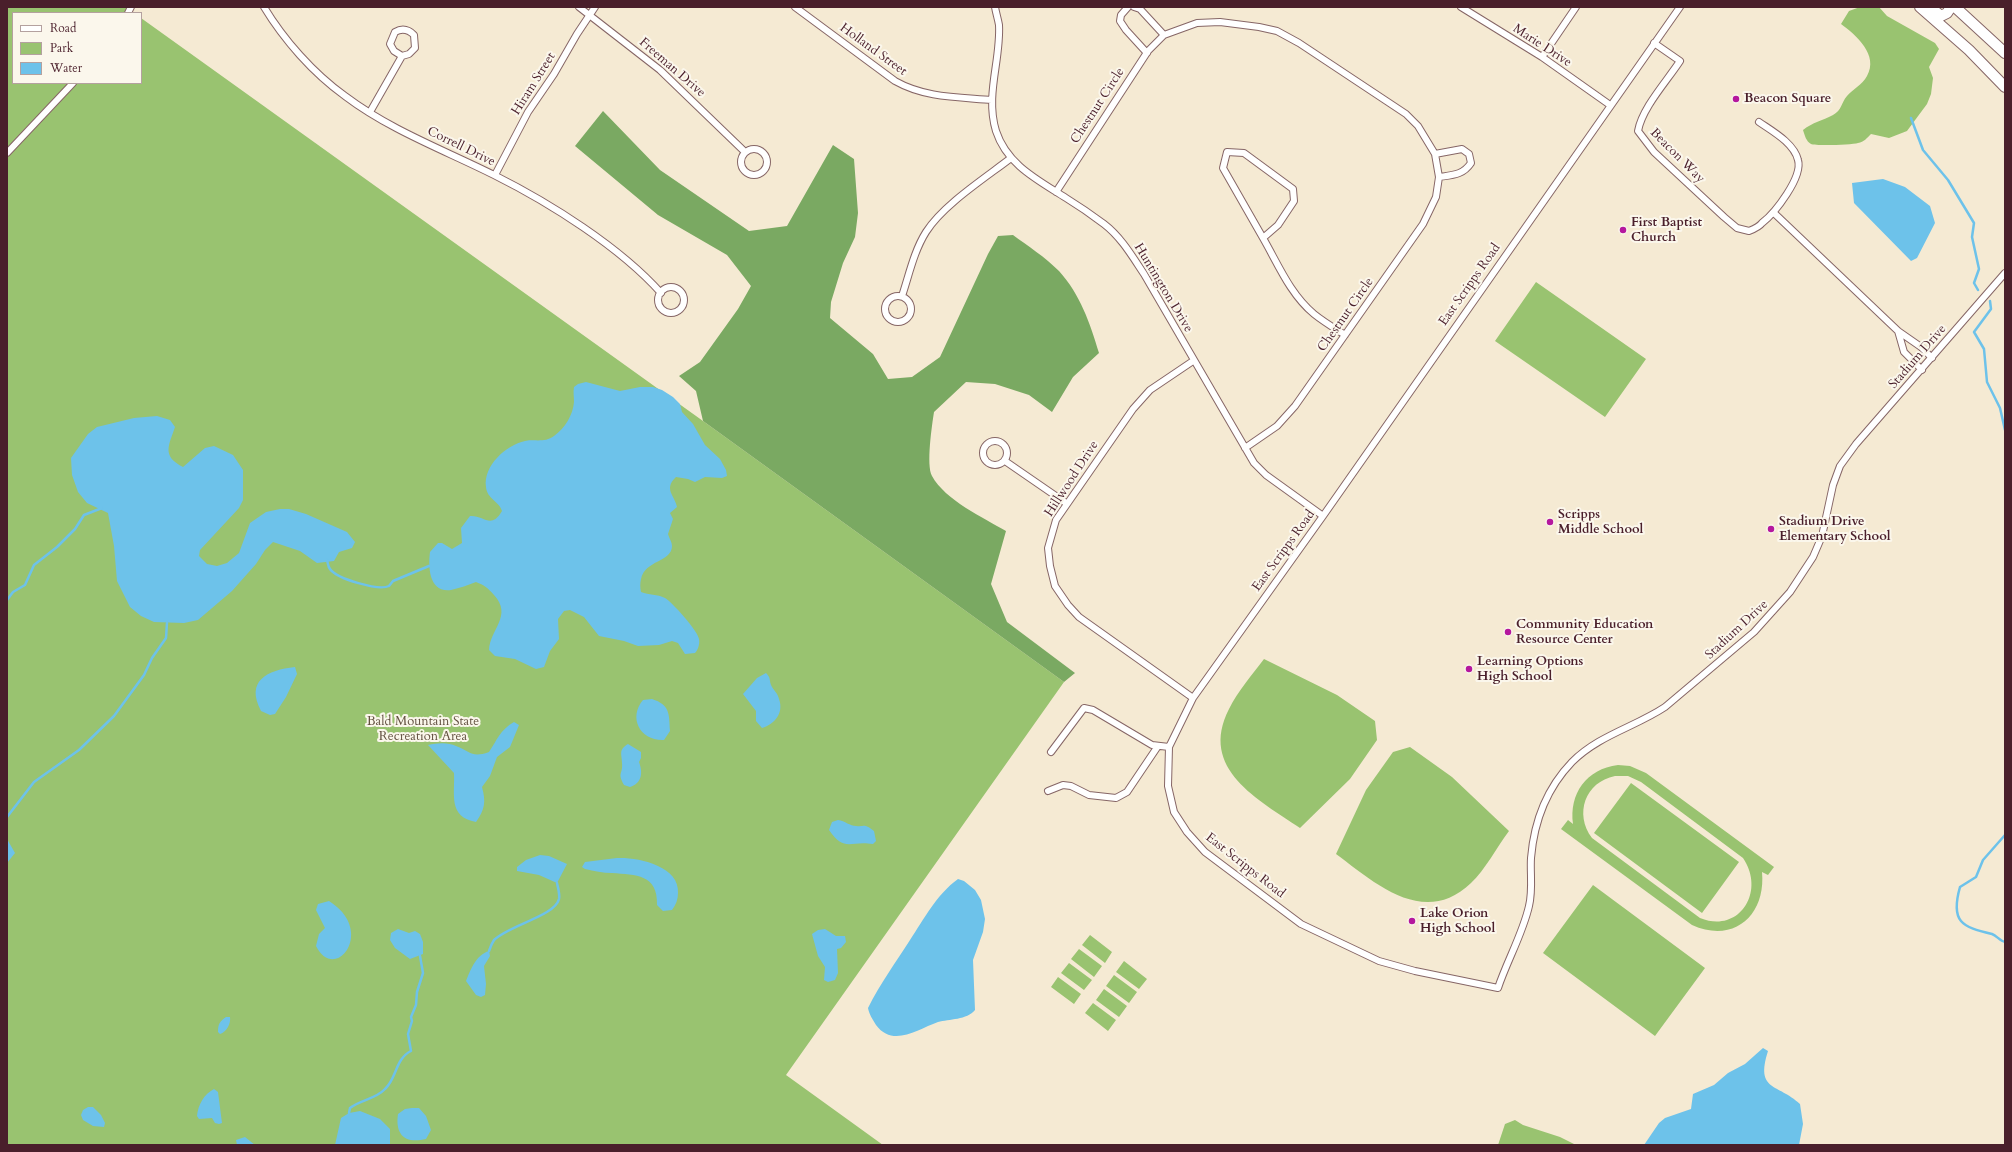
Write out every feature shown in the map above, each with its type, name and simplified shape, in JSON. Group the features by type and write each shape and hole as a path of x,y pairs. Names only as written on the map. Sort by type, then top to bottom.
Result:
{"main road":[{"path":"1920,7 1969,50 2005,87"},
{"path":"1930,7 1941,16 1948,13 1951,7"},
{"path":"1955,7 2005,53"}],"street":[{"name":"Correll Drive","path":"264,7 300,54 324,79 345,97 439,150 495,175 566,216 649,279 661,294"},
{"name":"Freeman Drive","path":"579,7 660,70 745,152"},
{"name":"Hiram Street","path":"495,175 528,112 554,74 595,7"},
{"name":"Holland Street","path":"796,7 895,81 907,88 933,96 992,100"},
{"name":"Huntington Drive","path":"995,7 999,25 992,100 996,129 1000,141 1011,158 1020,168 1104,224 1127,249 1144,274 1193,361 1254,463 1266,475 1323,516"},
{"path":"1128,7 1121,15 1120,21 1126,30 1147,53"},
{"name":"Marie Drive","path":"1461,7 1542,57 1610,105"},
{"path":"1542,57 1576,7"},
{"name":"East Scripps Road","path":"1498,988 1415,971 1379,961 1295,919 1205,852 1186,832 1174,812 1168,786 1168,747 1193,698 1323,516 1680,7"},
{"path":"1137,8 1164,35"},
{"name":"Chestnut Circle","path":"1056,192 1147,53 1164,35 1197,23 1220,22 1259,27 1277,32 1299,43 1406,114 1418,126 1435,154 1439,177 1436,197 1423,224 1304,394 1288,414 1268,433 1245,448"},
{"path":"370,112 402,56 413,51 416,44 414,35 407,30 395,32 390,44 394,51 402,56"},
{"name":"Beacon Way","path":"1654,43 1680,61 1639,122 1638,131 1643,140 1737,228 1749,231 1761,225 1774,213 1793,183 1798,171 1799,161 1792,148 1758,122"},
{"path":"7,153 72,84"},
{"path":"1435,154 1462,148 1469,154 1471,163 1466,170 1458,174 1439,177"},
{"path":"754,149 763,152 766,156 767,165 761,172 752,174 744,170 742,161 745,152 754,149"},
{"path":"1262,238 1278,225 1294,201 1293,189 1244,153 1227,152 1223,168 1262,238 1287,281 1302,301 1314,313 1344,335"},
{"path":"902,296 920,245 933,222 945,210 1011,158"},
{"path":"1774,213 1898,331 1921,347 1932,358"},
{"name":"Stadium Drive","path":"1498,988 1529,906 1532,845 1541,812 1560,777 1573,762 1599,741 1646,719 1665,707 1754,632 1782,603 1813,557 1822,536 1833,485 1840,466 1856,444 2005,273"},
{"name":"Correll Drive","path":"670,288 680,291 684,300 680,310 671,313 661,308 659,298 661,294 670,288"},
{"path":"892,296 902,296 910,303 911,313 904,321 893,321 886,314 885,304 892,296"},
{"path":"1898,331 1904,352 1922,370"},
{"name":"Hillwood Drive","path":"1193,361 1150,390 1133,409 1066,503 1056,520 1048,548 1050,566 1056,586 1068,605 1079,617 1193,698"},
{"path":"994,440 1003,443 1008,451 1005,461 996,465 987,463 983,454 985,445 994,440"},
{"path":"1005,461 1066,503"},
{"path":"1051,752 1084,708 1093,710 1152,745 1168,747"},
{"path":"1048,791 1064,785 1070,786 1089,795 1116,798 1127,792 1158,746"}],"green space":[{"name":"Bald Mountain State Recreation Area","path":"7,7 127,7 133,12 12,12 12,84 142,84 142,19 1064,682 786,1075 883,1145 7,1145"},
{"path":"1860,7 1879,7 1887,16 1935,43 1939,49 1929,67 1933,78 1931,94 1927,104 1907,131 1889,138 1871,134 1864,141 1854,144 1811,144 1807,140 1803,130 1810,125 1836,113 1847,96 1865,79 1870,68 1868,53 1864,46 1841,24 1849,11"},
{"path":"603,111 660,170 749,231 787,226 833,145 854,159 858,213 855,237 843,263 831,302 830,318 873,354 888,379 912,377 940,357 988,254 998,236 1013,235 1042,256 1059,271 1073,289 1084,309 1099,353 1073,377 1052,412 1029,395 995,384 966,382 934,412 930,445 930,471 938,485 955,501 1006,531 991,584 1007,622 1075,673 1064,682 703,421 696,391 679,376 700,362 738,309 751,286 727,255 658,215 575,146"},
{"path":"1536,282 1646,359 1605,417 1495,341"},
{"path":"1264,659 1337,695 1375,721 1377,740 1350,779 1300,828 1251,794 1227,766 1221,749 1221,730 1229,709 1241,689"},
{"path":"1410,747 1452,777 1509,831 1486,865 1471,883 1453,896 1436,902 1418,901 1400,896 1383,888 1336,854 1366,790 1393,752"},
{"path":"1618,765 1630,766 1646,773 1774,867 1768,875 1762,872 1762,887 1759,901 1753,913 1744,922 1734,928 1721,931 1707,930 1692,925 1561,829 1568,820 1573,824 1572,813 1574,803 1577,793 1582,785 1597,772 1607,767","holes":["1615,776 1628,776 1641,782 1743,858 1749,871 1751,884 1750,896 1745,907 1737,915 1726,920 1714,921 1700,918 1592,838 1587,829 1583,809 1590,792 1596,785 1605,779"]},
{"path":"1631,783 1739,862 1702,913 1594,833"},
{"path":"1593,885 1705,968 1655,1036 1543,953"},
{"path":"1090,935 1112,952 1105,963 1082,945"},
{"path":"1079,949 1102,966 1094,977 1071,959"},
{"path":"1124,961 1147,979 1139,989 1116,972"},
{"path":"1069,963 1092,980 1084,990 1061,973"},
{"path":"1114,975 1137,992 1129,1003 1106,986"},
{"path":"1058,977 1081,994 1074,1004 1051,987"},
{"path":"1104,989 1127,1006 1119,1017 1096,1000"},
{"path":"1093,1003 1116,1020 1108,1031 1085,1013"},
{"path":"1515,1120 1523,1125 1560,1137 1576,1145 1498,1145 1505,1124"}],"water":[{"path":"1883,179 1905,187 1930,206 1935,223 1917,258 1911,261 1854,203 1852,183"},
{"path":"586,382 620,391 640,387 653,387 662,390 673,397 680,404 682,412 693,424 705,445 720,459 726,470 727,476 722,478 705,477 695,482 676,477 672,481 670,489 677,507 670,513 673,519 668,534 672,544 671,551 668,555 653,564 643,573 641,581 641,592 665,598 690,624 698,635 699,639 698,647 695,653 685,654 678,643 672,641 659,645 638,646 624,641 599,636 584,617 570,610 564,611 558,619 559,639 550,651 544,667 536,669 515,659 495,656 489,650 490,642 501,616 501,610 499,603 488,589 476,582 451,590 444,590 434,583 429,565 430,552 438,543 442,543 452,549 462,543 461,528 470,516 491,521 498,517 502,511 488,494 486,487 486,479 492,464 510,447 518,443 529,440 551,438 558,433 568,421 572,412 574,387 578,384"},
{"path":"157,416 170,420 175,427 168,450 172,459 176,463 183,467 205,448 214,446 233,455 243,470 243,500 239,508 200,550 199,556 207,564 217,566 227,563 239,553 250,523 266,512 280,509 289,509 306,514 347,532 355,542 352,548 339,552 334,561 317,563 300,551 273,542 232,591 198,620 184,623 154,622 141,616 130,607 117,581 114,546 108,513 87,503 78,492 72,475 71,458 88,434 97,427 134,418"},
{"path":"295,667 297,674 286,697 275,714 270,715 261,711 257,701 257,685 268,674"},
{"path":"766,673 772,687 777,693 780,709 774,721 762,728 756,721 756,711 743,694 757,678"},
{"path":"652,699 662,704 669,715 670,731 664,740 648,737 643,733 637,721 639,707 643,700"},
{"path":"514,722 519,725 510,747 497,757 490,776 482,787 484,805 481,813 476,822 467,819 457,810 455,804 454,773 428,745 446,743 472,754 483,754 489,752 502,732"},
{"path":"628,744 641,752 639,762 641,774 637,783 630,787 624,785 621,775 622,750"},
{"path":"838,820 854,826 868,827 874,831 876,841 873,844 848,844 839,841 829,830 832,822"},
{"path":"7,839 15,853 7,863"},
{"path":"540,855 549,856 567,864 557,883 539,875 517,871 517,867 526,860"},
{"path":"617,858 636,859 656,865 672,876 677,884 678,897 672,910 663,911 657,905 654,887 644,878 629,874 605,873 582,867 585,862"},
{"path":"958,879 964,881 975,890 981,900 985,919 983,932 973,960 975,1010 967,1016 938,1022 906,1035 890,1035 883,1032 876,1025 868,1008 931,907 950,885"},
{"path":"329,901 343,913 350,926 351,938 348,949 341,956 333,959 324,956 316,946 319,934 325,928 316,910 318,904"},
{"path":"398,929 409,933 415,931 420,934 423,942 423,954 410,959 395,948 390,940 391,933"},
{"path":"825,929 836,936 845,936 846,942 841,948 837,949 838,973 835,980 828,982 824,980 825,967 818,956 812,934 818,930"},
{"path":"489,951 490,956 484,966 486,984 485,995 481,997 476,995 466,981 477,959"},
{"path":"226,1017 230,1017 229,1024 227,1029 220,1034 218,1032 219,1025"},
{"path":"1763,1048 1768,1051 1764,1074 1767,1080 1771,1085 1792,1097 1800,1104 1803,1124 1799,1145 1644,1145 1659,1123 1665,1118 1691,1109 1693,1094 1714,1085 1728,1073 1745,1064"},
{"path":"214,1089 218,1092 222,1123 219,1124 215,1123 212,1118 199,1119 197,1116 202,1100 210,1091"},
{"path":"88,1107 93,1107 101,1115 105,1123 104,1127 93,1126 83,1120 81,1115 83,1110"},
{"path":"419,1108 426,1116 431,1130 426,1139 407,1139 400,1132 397,1121 398,1114 405,1109"},
{"path":"360,1111 380,1119 390,1129 390,1145 335,1145 341,1118 349,1113"},
{"path":"245,1137 255,1145 237,1145 236,1140"}],"waterway":[{"path":"1911,118 1923,150 1948,180 1974,223 1972,237 1979,269 1974,283 1978,290"},
{"path":"1990,301 1991,309 1974,332 1984,349 1987,382 2000,408 2005,430"},
{"path":"7,600 13,592 25,585 34,565 57,547 75,529 84,515 102,508"},
{"path":"327,560 330,569 341,577 358,583 377,587 389,586 393,581 429,566"},
{"path":"7,817 34,782 79,750 114,716 144,675 152,658 166,638 167,623"},
{"path":"2005,835 1983,860 1976,877 1960,887 1957,899 1958,915 1961,921 1973,929 1992,934 2005,942"},
{"path":"489,951 494,940 501,935 541,915 556,905 559,899 557,883"},
{"path":"349,1113 350,1108 354,1105 377,1095 385,1089 392,1080 402,1059 411,1051 408,1034 412,1021 411,1017 416,1005 417,992 423,973 420,956"}],"place":[{"name":"Beacon Square","path":"1736,99"},
{"name":"First Baptist Church","path":"1623,230"},
{"name":"Scripps Middle School","path":"1550,522"},
{"name":"Stadium Drive Elementary School","path":"1771,529"},
{"name":"Community Education Resource Center","path":"1508,632"},
{"name":"Learning Options High School","path":"1469,669"},
{"name":"Lake Orion High School","path":"1412,921"}]}
